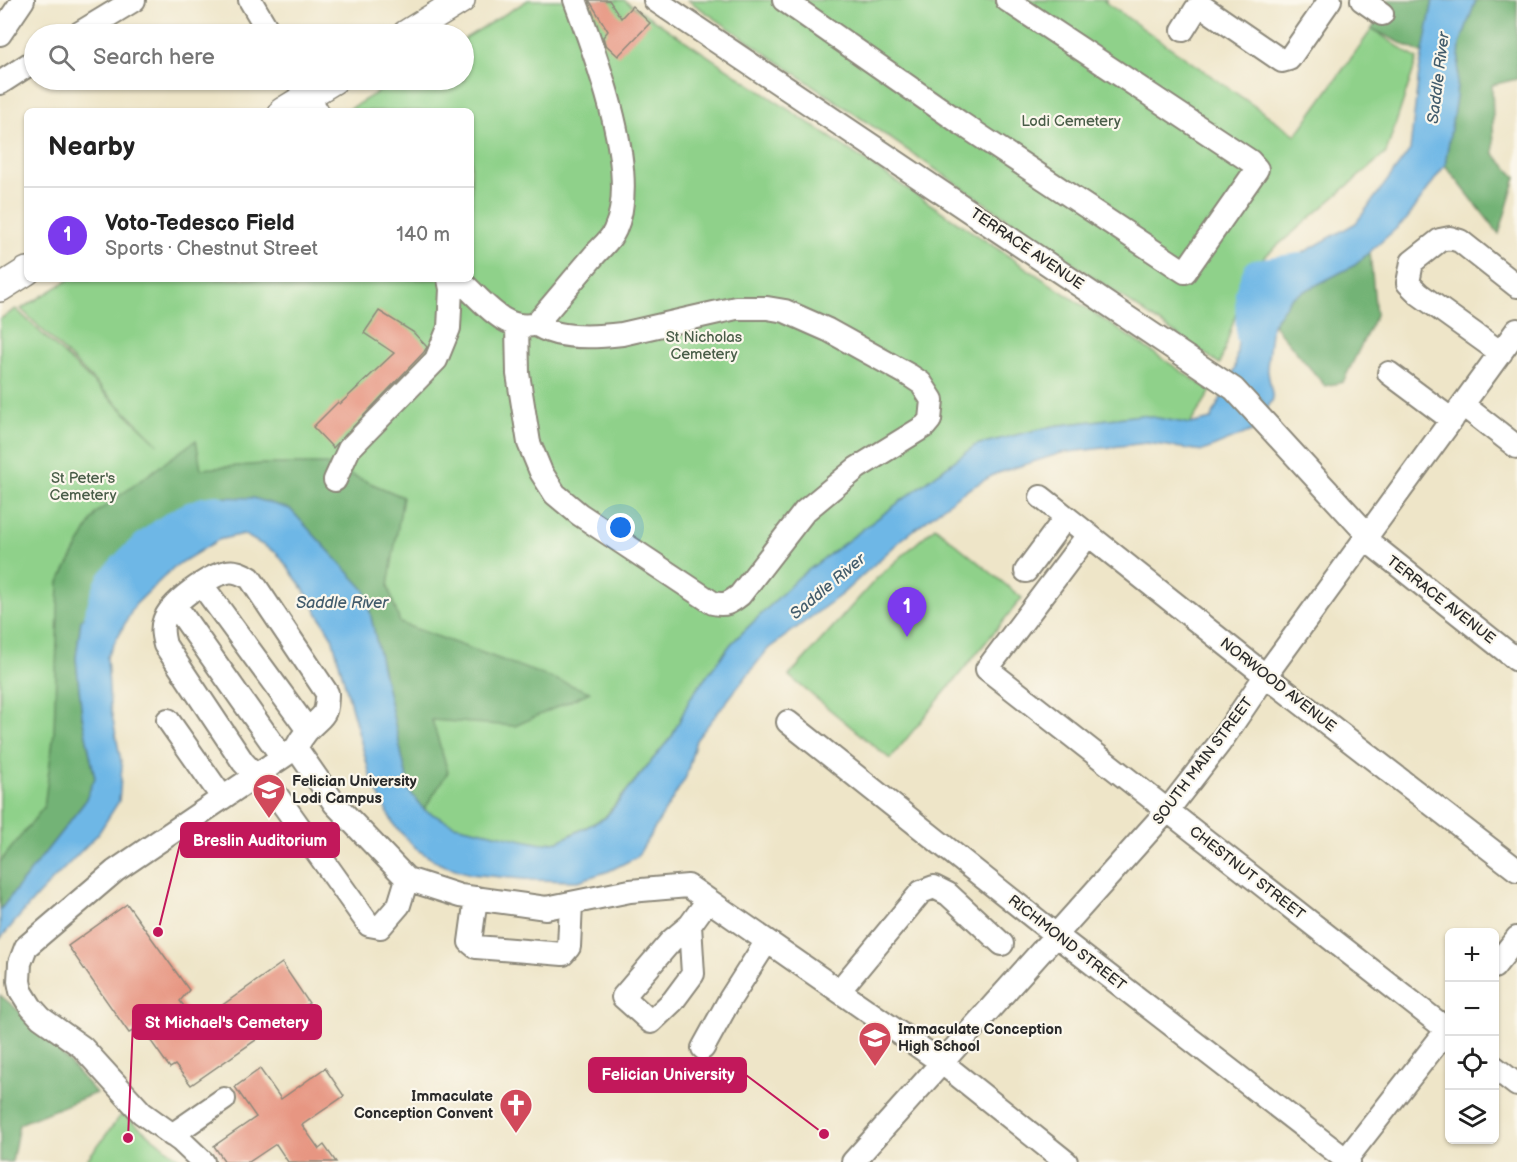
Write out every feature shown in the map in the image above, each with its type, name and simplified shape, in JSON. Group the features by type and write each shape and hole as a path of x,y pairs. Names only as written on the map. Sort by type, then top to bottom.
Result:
{"main road":[{"path":"422,24 461,0"},
{"path":"288,108 307,95"},
{"path":"0,288 24,273"}],"street":[{"path":"0,34 23,0"},
{"path":"94,24 134,0"},
{"path":"250,0 264,24"},
{"path":"461,282 504,320 526,325 545,331 584,336 622,334 736,308 767,308 785,311 828,330 921,383 932,400 930,420 914,434 857,468 805,511 740,595 722,605 712,603 579,514 555,494 541,472 529,443 518,374 526,325 615,231 622,208 623,169 613,120 576,0"},
{"name":"TERRACE AVENUE","path":"655,0 1234,389 1366,537 1517,660"},
{"path":"784,0 959,122 1185,273 1257,169 1250,161 1007,0"},
{"path":"1183,30 1196,9 1203,7 1285,61 1289,59 1330,0"},
{"path":"1362,0 1382,14"},
{"path":"0,83 24,67"},
{"path":"1501,353 1419,294 1408,283 1412,262 1440,240 1450,238 1460,241 1517,286"},
{"path":"334,480 349,449 436,360 449,328 450,282"},
{"name":"SOUTH MAIN STREET","path":"853,1162 1167,811 1219,744 1517,330"},
{"path":"1389,373 1517,447"},
{"name":"NORWOOD AVENUE","path":"1041,497 1266,676 1517,870"},
{"path":"1026,571 1066,517"},
{"name":"CHESTNUT STREET","path":"1088,535 987,669 1445,1027"},
{"path":"203,1162 172,1134 142,1113 82,1047 41,1018 31,1008 21,991 19,981 20,963 26,946 115,871 257,774 295,745 322,719 326,711 327,693 250,578 238,572 226,572 188,592 164,620 162,630 165,645 243,762 257,774 369,925 380,927 399,905 407,879"},
{"path":"202,585 295,745 335,804 407,879 460,896 546,908 630,891 688,886 941,1062 1066,1162"},
{"path":"175,605 295,745"},
{"path":"168,720 222,797"},
{"name":"RICHMOND STREET","path":"788,722 1057,936 1346,1161"},
{"path":"839,991 921,892 934,888 948,894 1002,944"},
{"path":"476,898 470,942 476,947 563,954 569,947 571,903"},
{"path":"690,925 708,900"},
{"path":"1499,961 1517,938"},
{"path":"703,1048 730,999 767,941"},
{"path":"1346,1161 1445,1033"},
{"path":"1499,1071 1517,1085"},
{"path":"172,1134 224,1099"}],"green space":[{"name":"St Nicholas Cemetery","path":"528,0 624,0 1211,391 1190,424 1141,415 1053,426 976,445 799,577 731,644 691,697 672,736 604,818 559,841 541,844 454,825 424,810 394,712 253,498 101,592 95,778 0,910 0,319 16,309 158,444 21,309 65,282 474,282 474,108 351,108 381,90 474,90 474,33"},
{"name":"Lodi Cemetery","path":"688,0 1107,0 1105,2 1296,135 1372,29 1417,59 1386,153 1250,269 1220,364"},
{"path":"1388,0 1433,0 1423,54 1372,29"},
{"path":"1476,0 1517,0 1517,79 1492,85 1494,154 1516,177 1499,234 1445,165 1456,97 1460,44"},
{"path":"1370,252 1376,315 1343,382 1325,386 1273,324 1291,298 1355,265"},
{"path":"196,440 201,469 263,464 326,464 403,497 388,586 400,623 590,692 515,726 432,720 448,772 424,810 410,792 365,590 290,509 139,548 81,620 76,658 82,716 95,778 84,803 0,910 0,862 44,807 54,732 59,582 96,513"},
{"path":"935,527 1022,598 890,759 789,676 876,579"},
{"path":"0,995 36,1025 96,1093 19,1124 12,1162 0,1162"},
{"path":"122,1114 184,1162 85,1162"}],"water":[{"name":"Saddle River","path":"1433,0 1476,0 1460,44 1456,97 1445,165 1407,219 1355,265 1291,298 1272,324 1267,367 1273,399 1254,430 1203,451 1146,443 1061,453 995,474 960,494 901,540 842,594 768,649 696,740 686,777 637,857 609,871 578,881 533,880 470,874 440,864 416,849 394,825 372,782 332,637 302,587 277,553 243,534 218,540 174,567 135,605 107,657 110,705 122,766 119,801 98,834 38,895 0,939 0,910 84,803 95,778 82,716 76,658 81,620 139,548 214,497 253,498 290,509 365,590 410,792 424,810 454,825 541,844 559,841 605,818 672,736 691,697 731,644 799,577 976,445 1053,426 1141,415 1190,424 1211,419 1235,368 1239,333 1249,296 1267,273 1356,223 1410,150 1419,72"}],"building":[{"path":"589,0 609,0 621,18 632,6 650,23 618,56 605,44 603,37 608,31"},
{"path":"379,311 413,332 427,347 333,448 313,427 394,353 364,333"},
{"path":"127,904 189,990 180,1001 197,1023 282,963 309,1003 191,1085 175,1065 170,1068 141,1027 129,1033 68,946"},
{"path":"325,1068 344,1096 302,1125 319,1149 324,1145 336,1162 288,1162 276,1144 249,1162 225,1162 214,1146 256,1117 235,1087 260,1069 281,1099"}],"waterway":[{"name":"Saddle River","path":"1249,336 1248,293 1256,272 1309,265"},
{"name":"Saddle River","path":"97,616 110,581 144,546 158,534 188,516 217,508"}],"place":[{"name":"Voto-Tedesco Field","path":"907,637"},
{"name":"Felician University Lodi Campus","path":"269,819"},
{"name":"Breslin Auditorium","path":"158,932"},
{"name":"Immaculate Conception High School","path":"875,1067"},
{"name":"Immaculate Conception Convent","path":"516,1134"},
{"name":"Felician University","path":"824,1134"},
{"name":"St Michael's Cemetery","path":"128,1138"}],"park label":[{"name":"St Peter's Cemetery","path":"83,486"}]}
